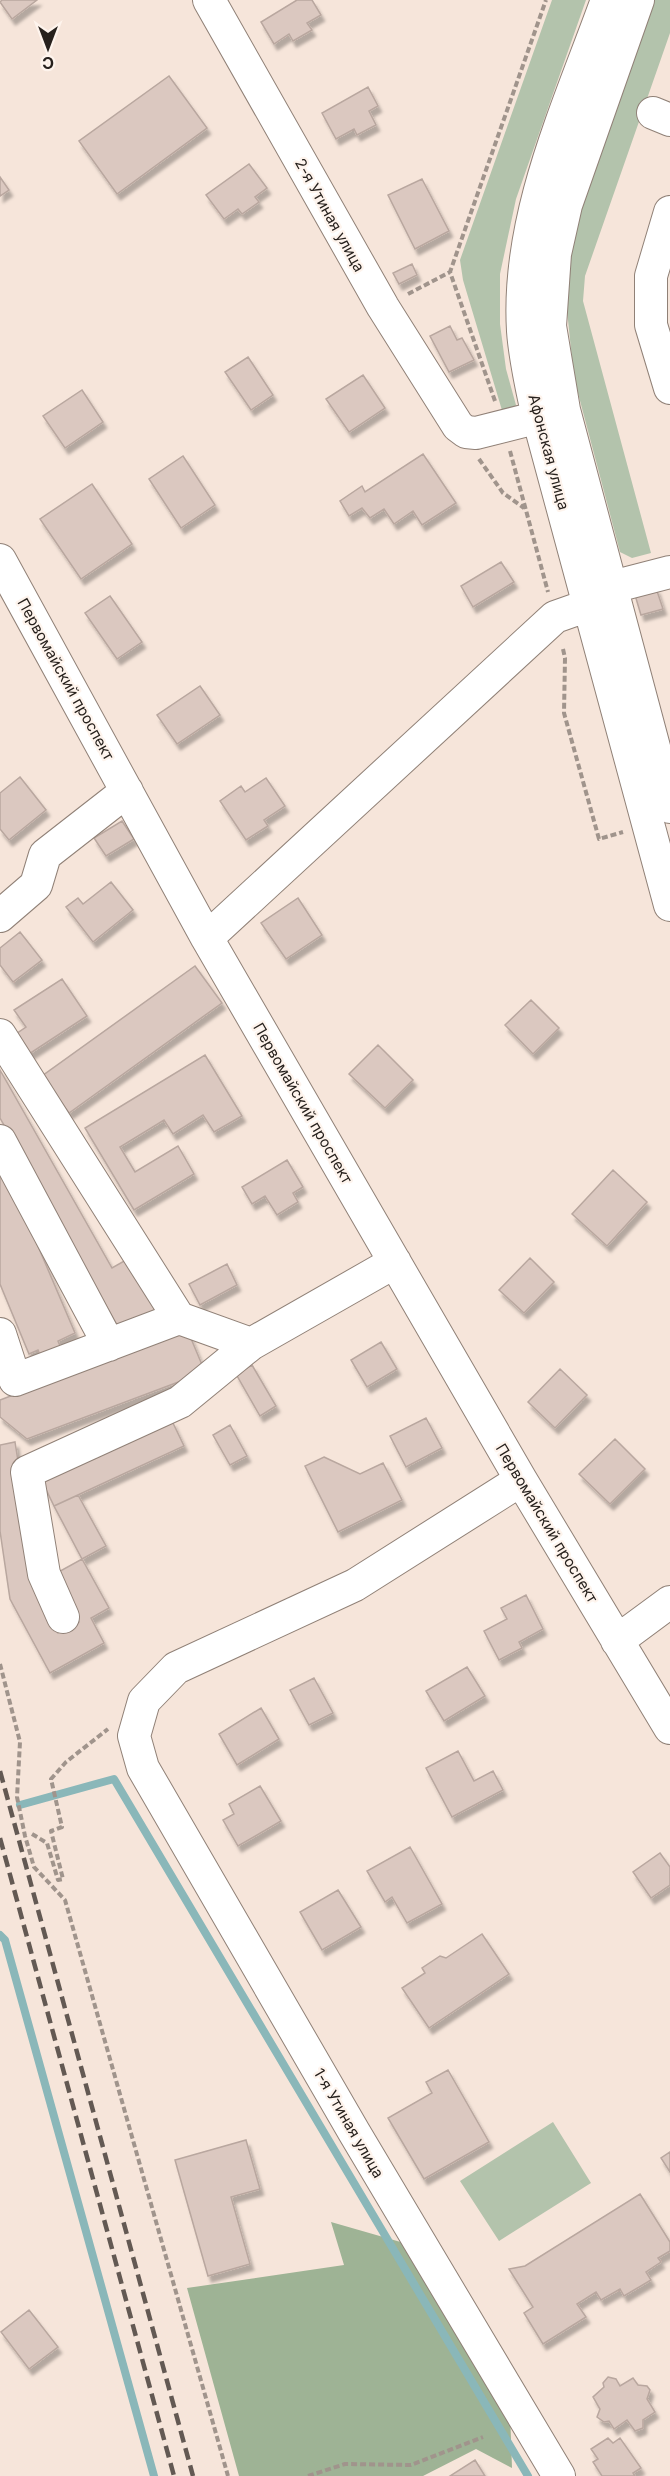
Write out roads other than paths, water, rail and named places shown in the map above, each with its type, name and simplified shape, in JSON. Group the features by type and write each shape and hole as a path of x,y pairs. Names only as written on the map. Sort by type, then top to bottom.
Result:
{"street":[{"name":"2-я Утиная улица","path":"209,0 383,307 458,426 466,432 476,433 551,414"},
{"name":"Афонская улица","path":"607,0 536,199 526,254 523,331 527,367 551,414 600,596 668,890"},
{"name":"Афонская улица","path":"551,414 550,326 555,254 566,205 638,0"},
{"path":"670,212 651,276 651,326 670,388"},
{"name":"Первомайский проспект","path":"0,560 207,938 521,1480 670,1728"},
{"path":"207,938 527,649 555,616 600,596 670,572"},
{"name":"Афонская улица","path":"600,596 670,807"},
{"path":"0,916 36,885 45,855 127,791"},
{"path":"0,1035 179,1318 251,1344"},
{"path":"0,1141 109,1345"},
{"path":"63,1617 44,1574 27,1472 180,1401 251,1344 395,1262"},
{"path":"0,1334 15,1380 179,1318"},
{"name":"1-я Утиная улица","path":"521,1480 355,1585 176,1668 144,1701 134,1736 142,1768 354,2132 559,2476"},
{"path":"616,1641 670,1602"}],"waterway":[{"path":"20,1805 114,1779 528,2476"},
{"path":"0,1935 5,1940 154,2476"}],"railway":[{"path":"0,1771 193,2476"},
{"path":"0,1838 174,2476"}]}
